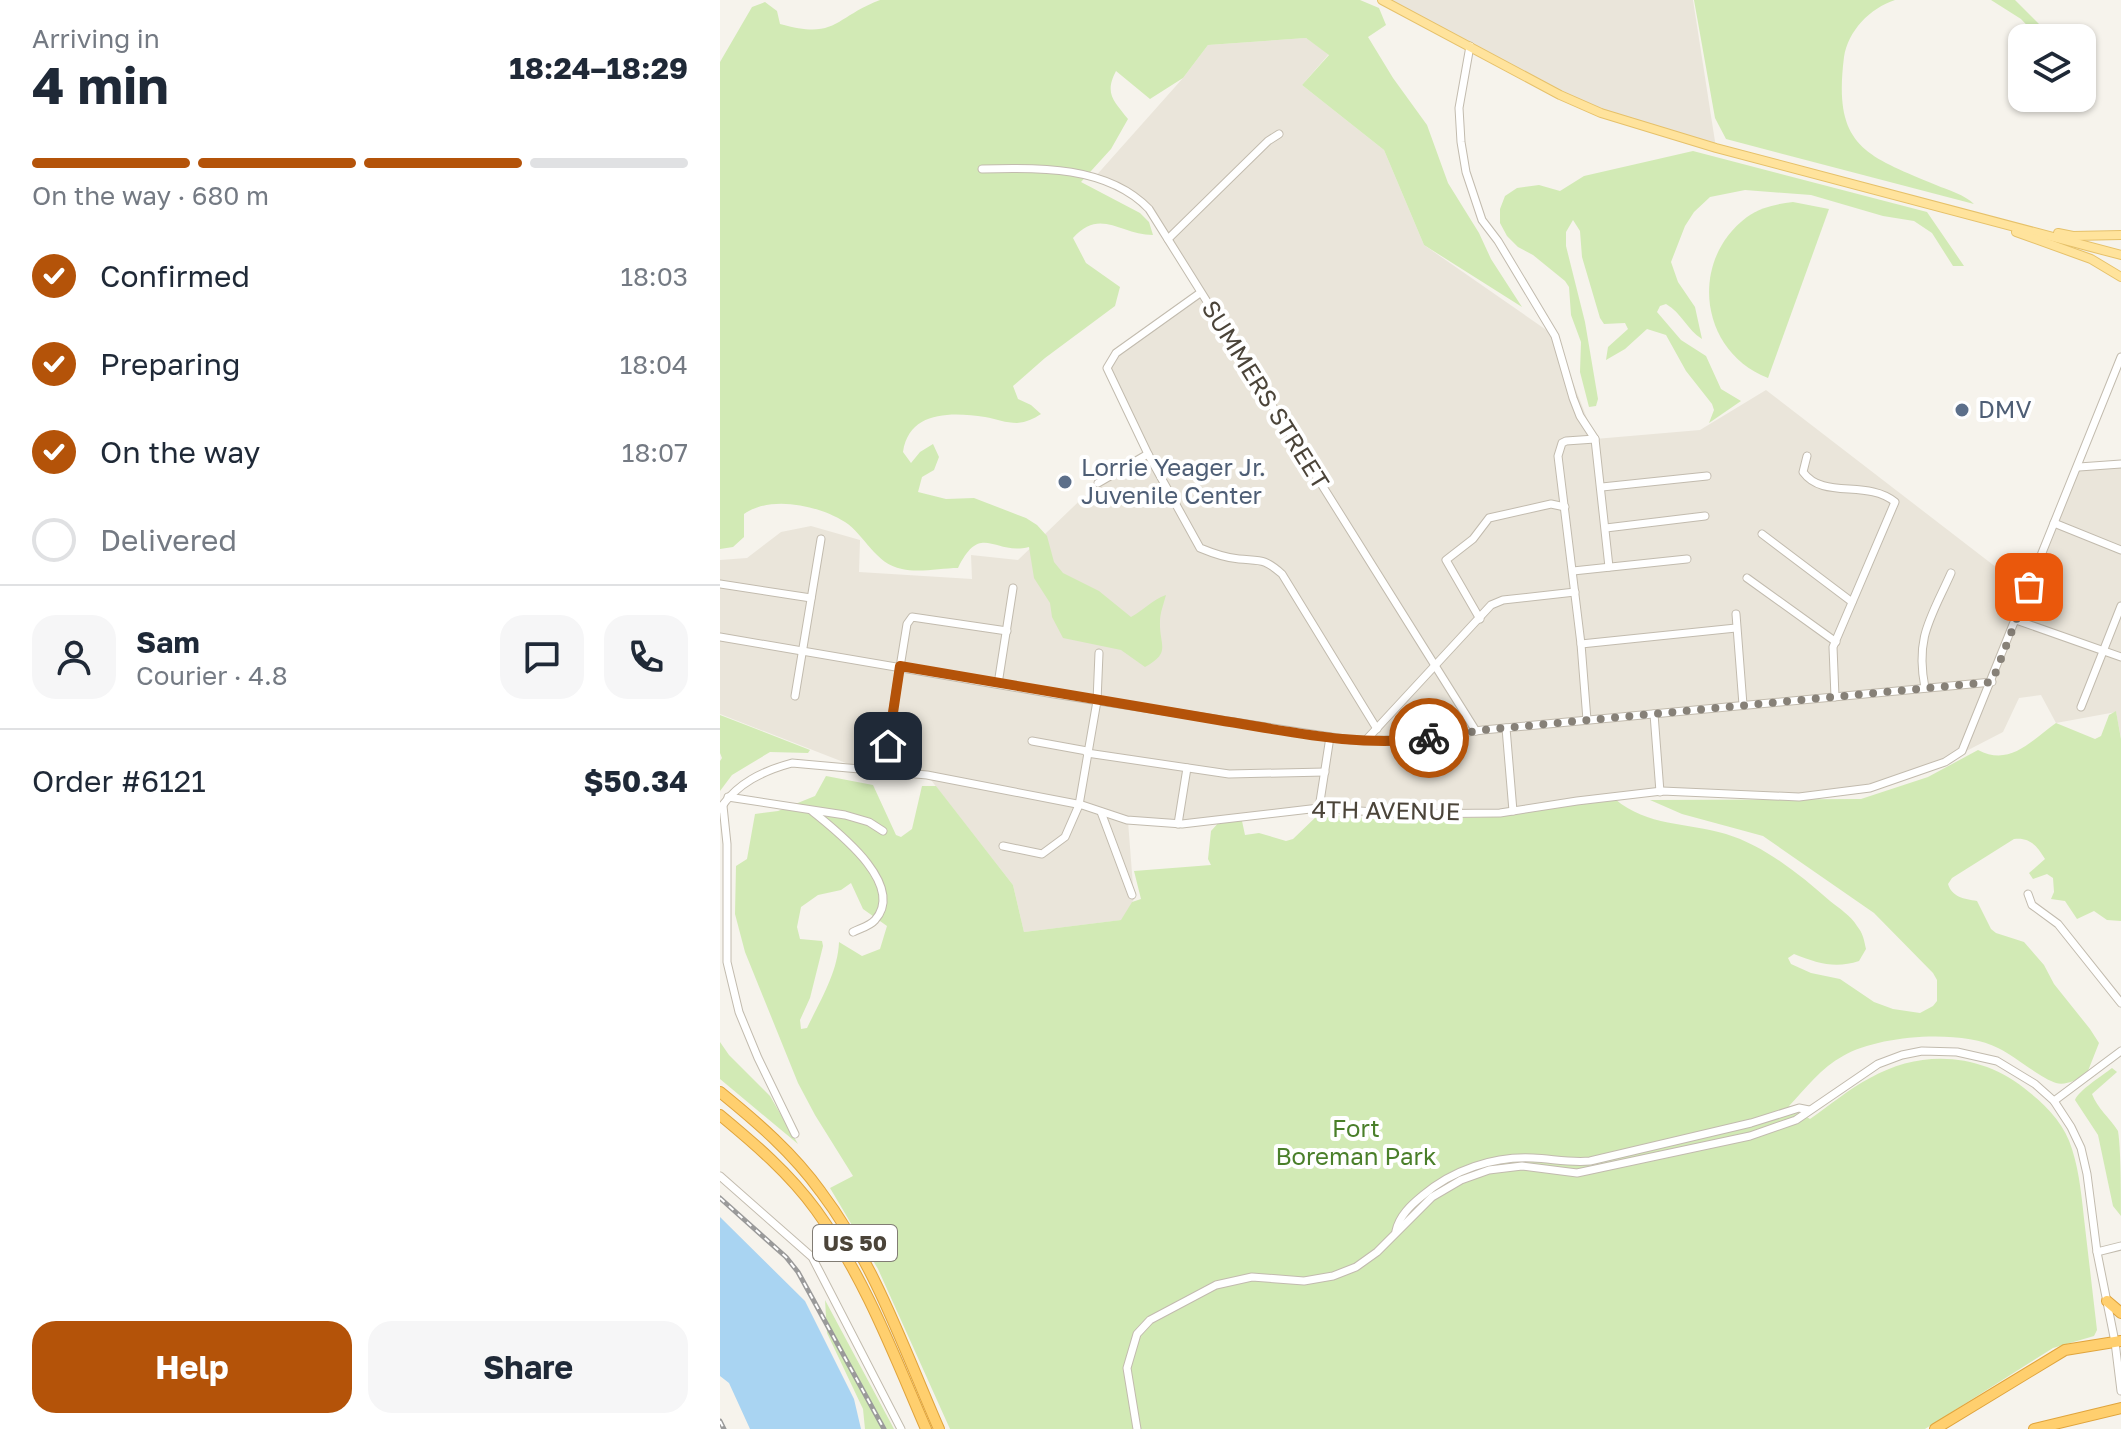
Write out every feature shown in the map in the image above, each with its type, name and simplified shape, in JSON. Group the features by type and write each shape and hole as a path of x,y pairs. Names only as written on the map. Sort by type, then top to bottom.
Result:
{"highway":[{"name":"US 50","path":"720,1092 789,1154 822,1192 845,1227 873,1280 939,1429"},
{"name":"US 50","path":"720,1115 783,1171 828,1228 861,1285 926,1429"},
{"path":"2107,1301 2121,1313"},
{"path":"1935,1429 2065,1350 2118,1341"},
{"path":"2034,1429 2121,1408"}],"main road":[{"path":"1382,0 1560,95 1622,120 2121,255"},
{"path":"2002,223 2073,236 2121,235"},
{"path":"2002,223 2016,232 2091,259 2121,277"}],"street":[{"path":"1470,46 1459,108 1461,142 1473,199 1482,220 1555,336 1573,398 1595,439 1609,567"},
{"path":"1168,239 1268,141 1279,134"},
{"name":"SUMMERS STREET","path":"982,169 1033,167 1094,178 1119,186 1149,209 1476,731"},
{"path":"1200,293 1116,353 1107,368 1148,454 1200,548 1237,559 1260,559 1269,562 1282,574 1377,729"},
{"name":"4TH AVENUE","path":"724,803 745,782 792,763 927,775 1079,805 1127,820 1178,824 1319,808 1401,814 1513,811 1660,792 1799,797 1870,788 1945,762 1962,751 2121,357"},
{"path":"1587,720 1558,456 1560,447 1566,441 1595,439"},
{"path":"1098,483 1148,454"},
{"path":"1807,456 1803,472 1809,481 1827,487 1873,490 1895,502 1833,647 1835,697"},
{"path":"2079,467 2121,464"},
{"path":"1602,487 1707,476"},
{"path":"1480,619 1446,560 1473,539 1489,518 1551,504 1565,507"},
{"path":"1606,528 1705,516"},
{"path":"2054,523 2121,550"},
{"path":"1762,534 1852,602"},
{"path":"795,696 821,539"},
{"path":"1573,571 1687,559"},
{"path":"1925,688 1921,647 1923,635 1951,573"},
{"path":"1747,578 1836,642"},
{"path":"720,584 811,598"},
{"path":"998,684 1013,588"},
{"path":"1366,740 1491,605 1503,600 1575,592"},
{"path":"2081,707 2121,606"},
{"path":"1736,614 1743,705"},
{"path":"883,772 907,624 912,617 1007,631"},
{"path":"2016,620 2121,657"},
{"path":"1581,644 1736,628"},
{"path":"720,637 1097,701 1366,740 1409,740 1992,682"},
{"path":"1003,846 1042,854 1065,837 1079,805 1097,701 1099,653"},
{"path":"1654,714 1660,792"},
{"path":"1506,728 1513,811"},
{"path":"1319,808 1330,737"},
{"path":"1032,741 1229,774 1325,772"},
{"path":"1178,824 1187,768"},
{"path":"795,1134 758,1058 723,961 727,844 724,803 857,818 883,831"},
{"path":"812,811 858,849 883,895 876,919 853,932"},
{"path":"1101,812 1132,895"},
{"path":"2028,894 2032,905 2058,924 2121,1003"},
{"path":"1423,1200 1461,1180 1489,1170 1522,1166 1577,1173 1638,1162 1774,1129 1821,1105 1878,1064 1902,1055 1922,1051 1957,1052 1997,1061 2018,1072 2054,1101 2081,1148 2093,1208 2097,1252 2118,1341 2121,1391"},
{"path":"2054,1101 2121,1051"},
{"path":"1137,1429 1128,1379 1128,1357 1137,1334 1150,1320 1177,1304 1232,1280 1252,1277 1304,1281 1333,1276 1356,1267 1377,1252 1396,1231 1402,1217 1444,1180 1487,1162 1519,1158 1581,1162 1799,1108 1809,1110"},
{"path":"1635,1150 1638,1162"},
{"path":"720,1176 812,1257 901,1429"},
{"path":"2097,1252 2121,1246"}],"shaded area":[{"path":"1377,0 1693,0 1716,148 1560,95"},
{"path":"1306,38 1329,54 1302,85 1384,150 1424,245 1555,336 1595,439 1700,430 1766,390 2027,591 2079,467 2121,464 2121,738 2116,712 2056,723 2041,695 2019,698 2003,732 1945,762 1870,788 1806,796 1660,792 1500,813 1401,814 1319,808 1187,823 1128,821 1134,899 1122,920 1024,932 1013,885 927,775 869,772 720,714 720,560 747,558 781,532 811,526 860,540 859,572 972,579 971,555 1018,560 1098,483 1147,455 1107,368 1116,353 1200,293 1137,197 1094,178 1183,78 1208,45"}],"green space":[{"path":"880,0 1360,0 1379,8 1386,25 1368,37 1427,125 1448,183 1522,307 1424,245 1384,150 1302,85 1329,55 1306,38 1208,45 1183,78 1150,99 1116,71 1112,79 1112,97 1128,119 1111,149 1081,182 1140,213 1149,222 1153,235 1102,223 1092,224 1073,238 1086,263 1120,287 1115,306 1013,386 1018,399 1041,414 1017,423 972,415 934,417 914,429 903,452 911,463 920,452 933,444 939,457 934,470 922,477 918,492 946,499 974,498 1026,518 1047,536 1054,562 1063,573 1099,591 1131,617 1166,595 1160,618 1161,652 1145,667 1121,650 1063,638 1052,617 1050,603 1034,578 1029,547 1017,549 981,543 966,554 958,568 902,569 877,555 852,528 834,516 808,507 780,504 755,508 744,514 744,537 733,547 720,549 720,62 752,7 765,2 777,11 780,24 813,30 834,25"},
{"path":"1694,0 1895,0 1869,15 1855,30 1846,47 1842,87 1843,110 1849,128 1858,143 1872,155 1961,195 1974,204 1726,139 1715,118"},
{"path":"1991,0 2015,0 2039,24 2026,24"},
{"path":"1693,151 1927,212 1964,266 1953,266 1932,233 1914,221 1883,216 1811,195 1745,190 1710,197 1685,226 1671,262 1678,282 1695,307 1702,339 1666,304 1660,306 1657,312 1681,340 1706,356 1721,389 1741,401 1709,423 1714,410 1712,404 1686,371 1666,335 1647,329 1625,349 1606,360 1608,347 1628,329 1625,323 1604,324 1600,318 1582,257 1580,231 1573,220 1566,232 1566,246 1585,322 1598,399 1596,406 1589,407 1580,372 1581,342 1571,315 1569,287 1507,236 1500,223 1500,209 1505,196 1517,188 1539,185 1560,191 1584,176"},
{"path":"1793,202 1829,209 1768,378 1745,365 1728,348 1716,327 1710,304 1710,280 1716,257 1728,235 1747,217 1769,206"},
{"name":"Fort Boreman Park","path":"2116,711 2121,739 2121,921 2107,920 2094,911 2077,919 2065,901 2051,899 2053,878 2047,874 2033,879 2029,873 2045,859 2036,846 2024,839 2014,839 1952,878 1948,884 1956,895 1977,901 1996,933 2024,942 2090,1029 2099,1043 2086,1076 2068,1083 2056,1083 1998,1048 1963,1038 1898,1039 1843,1056 1821,1072 1789,1106 1810,1119 1855,1087 1890,1068 1910,1062 1952,1059 1992,1069 2011,1079 2049,1110 2069,1140 2080,1188 2097,1330 2094,1336 2053,1348 1925,1429 950,1429 878,1269 830,1188 853,1176 798,1083 745,952 735,914 736,866 747,859 755,814 778,811 815,796 826,776 873,785 896,835 901,837 912,829 922,786 936,786 1013,885 1024,932 1121,920 1132,902 1141,899 1134,871 1211,865 1208,859 1211,831 1221,820 1242,821 1245,835 1259,833 1286,841 1293,839 1319,814 1386,820 1492,817 1615,799 1641,815 1740,839 1781,862 1852,919 1862,934 1866,949 1859,961 1842,965 1826,964 1794,954 1788,958 1791,964 1811,973 1840,979 1874,1002 1920,1013 1937,1001 1937,980 1874,913 1763,836 1682,814 1650,800 1861,799 1928,777 1978,750 1990,754 2010,754 2056,723 2095,739 2101,736 2109,715","holes":["851,883 863,909 887,926 880,949 862,956 839,942 828,986 807,1028 801,1029 800,1020 810,998 823,946 822,941 800,939 797,927 801,907 818,895 841,890"]},
{"path":"720,715 810,750 808,753 770,752 732,775 720,791"},
{"path":"720,1042 770,1096 798,1144 720,1079"},
{"path":"2112,1068 2117,1072 2092,1094 2118,1131 2121,1216 2113,1206 2098,1135 2075,1100"},
{"path":"825,1300 894,1429 865,1429 863,1409 827,1333"}],"water":[{"path":"720,1217 805,1301 854,1399 861,1429 750,1429 729,1383 720,1376"}],"railway":[{"path":"720,1198 786,1257 798,1272 884,1429"},
{"path":"720,1421 724,1429"}],"way so far":[{"path":"1429,738 1483,730 1992,682 2029,587"}],"place":[{"name":"DMV","path":"1962,410"},
{"name":"Lorrie Yeager Jr. Juvenile Center","path":"1065,482"}],"route":[{"path":"888,746 900,666 1054,694 1351,740 1429,738"}]}
